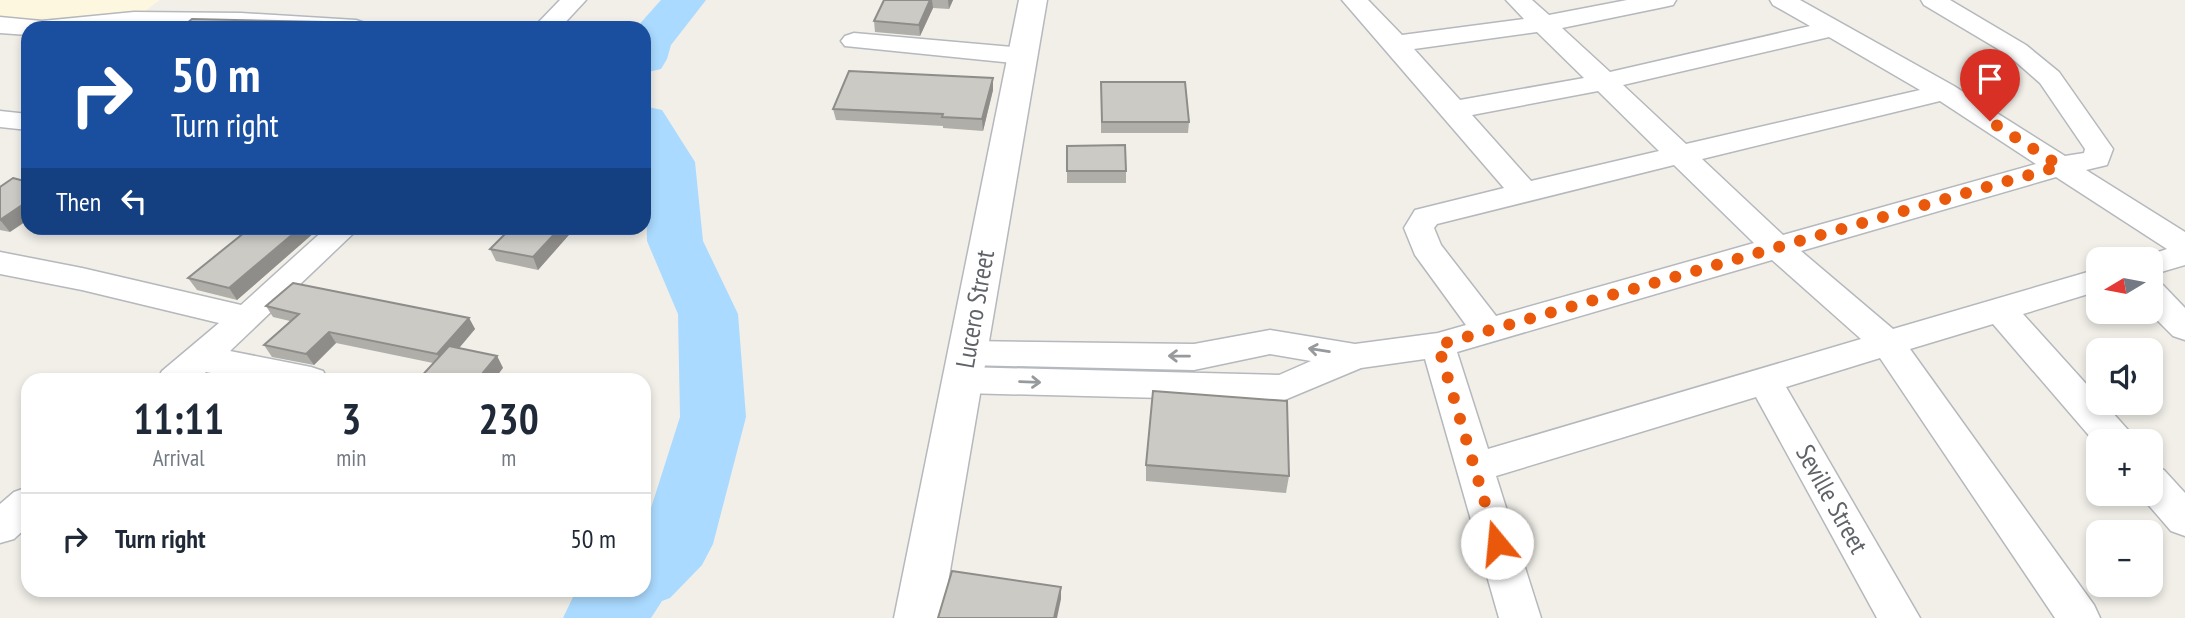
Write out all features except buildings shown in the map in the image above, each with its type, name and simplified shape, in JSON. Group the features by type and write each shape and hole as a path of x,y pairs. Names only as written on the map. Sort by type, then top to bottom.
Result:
{"street":[{"path":"553,21 574,0"},
{"name":"Lucero Street","path":"918,618 1033,0"},
{"path":"1354,0 1396,44 1524,192"},
{"path":"1518,0 1777,247 1888,344 2079,618"},
{"path":"1396,44 1543,24 1664,0"},
{"path":"1782,0 1944,92 2185,246"},
{"path":"964,367 1282,388 1355,356 1438,345 2060,166 2097,159 2099,149 2050,78 2017,50 1933,0"},
{"path":"114,21 183,21"},
{"path":"0,25 21,27"},
{"path":"1453,110 1603,82 1832,29"},
{"path":"854,41 1023,56"},
{"path":"1488,330 1426,248 1419,228 1426,217 1944,92"},
{"path":"0,118 21,121"},
{"path":"187,369 336,235"},
{"path":"2163,260 2185,254"},
{"path":"0,263 82,279 247,318"},
{"path":"1475,468 2086,284"},
{"path":"2163,305 2185,328"},
{"path":"2000,310 2105,429"},
{"path":"964,367 1194,356 1235,351 1270,342 1355,356"},
{"path":"1438,345 1520,618"},
{"path":"1235,351 1241,387"},
{"path":"187,369 232,373"},
{"name":"Seville Street","path":"1765,381 1899,618"},
{"path":"2163,495 2185,520"},
{"path":"0,527 21,509"}],"shaded area":[{"path":"0,0 160,0 132,21 0,21"}],"waterway":[{"path":"651,39 684,0"},
{"path":"651,132 669,162 675,241 708,314 713,417 677,544 651,569"},
{"path":"601,618 623,597"}],"route":[{"path":"1497,543 1438,345 2060,166 1990,121"}]}
